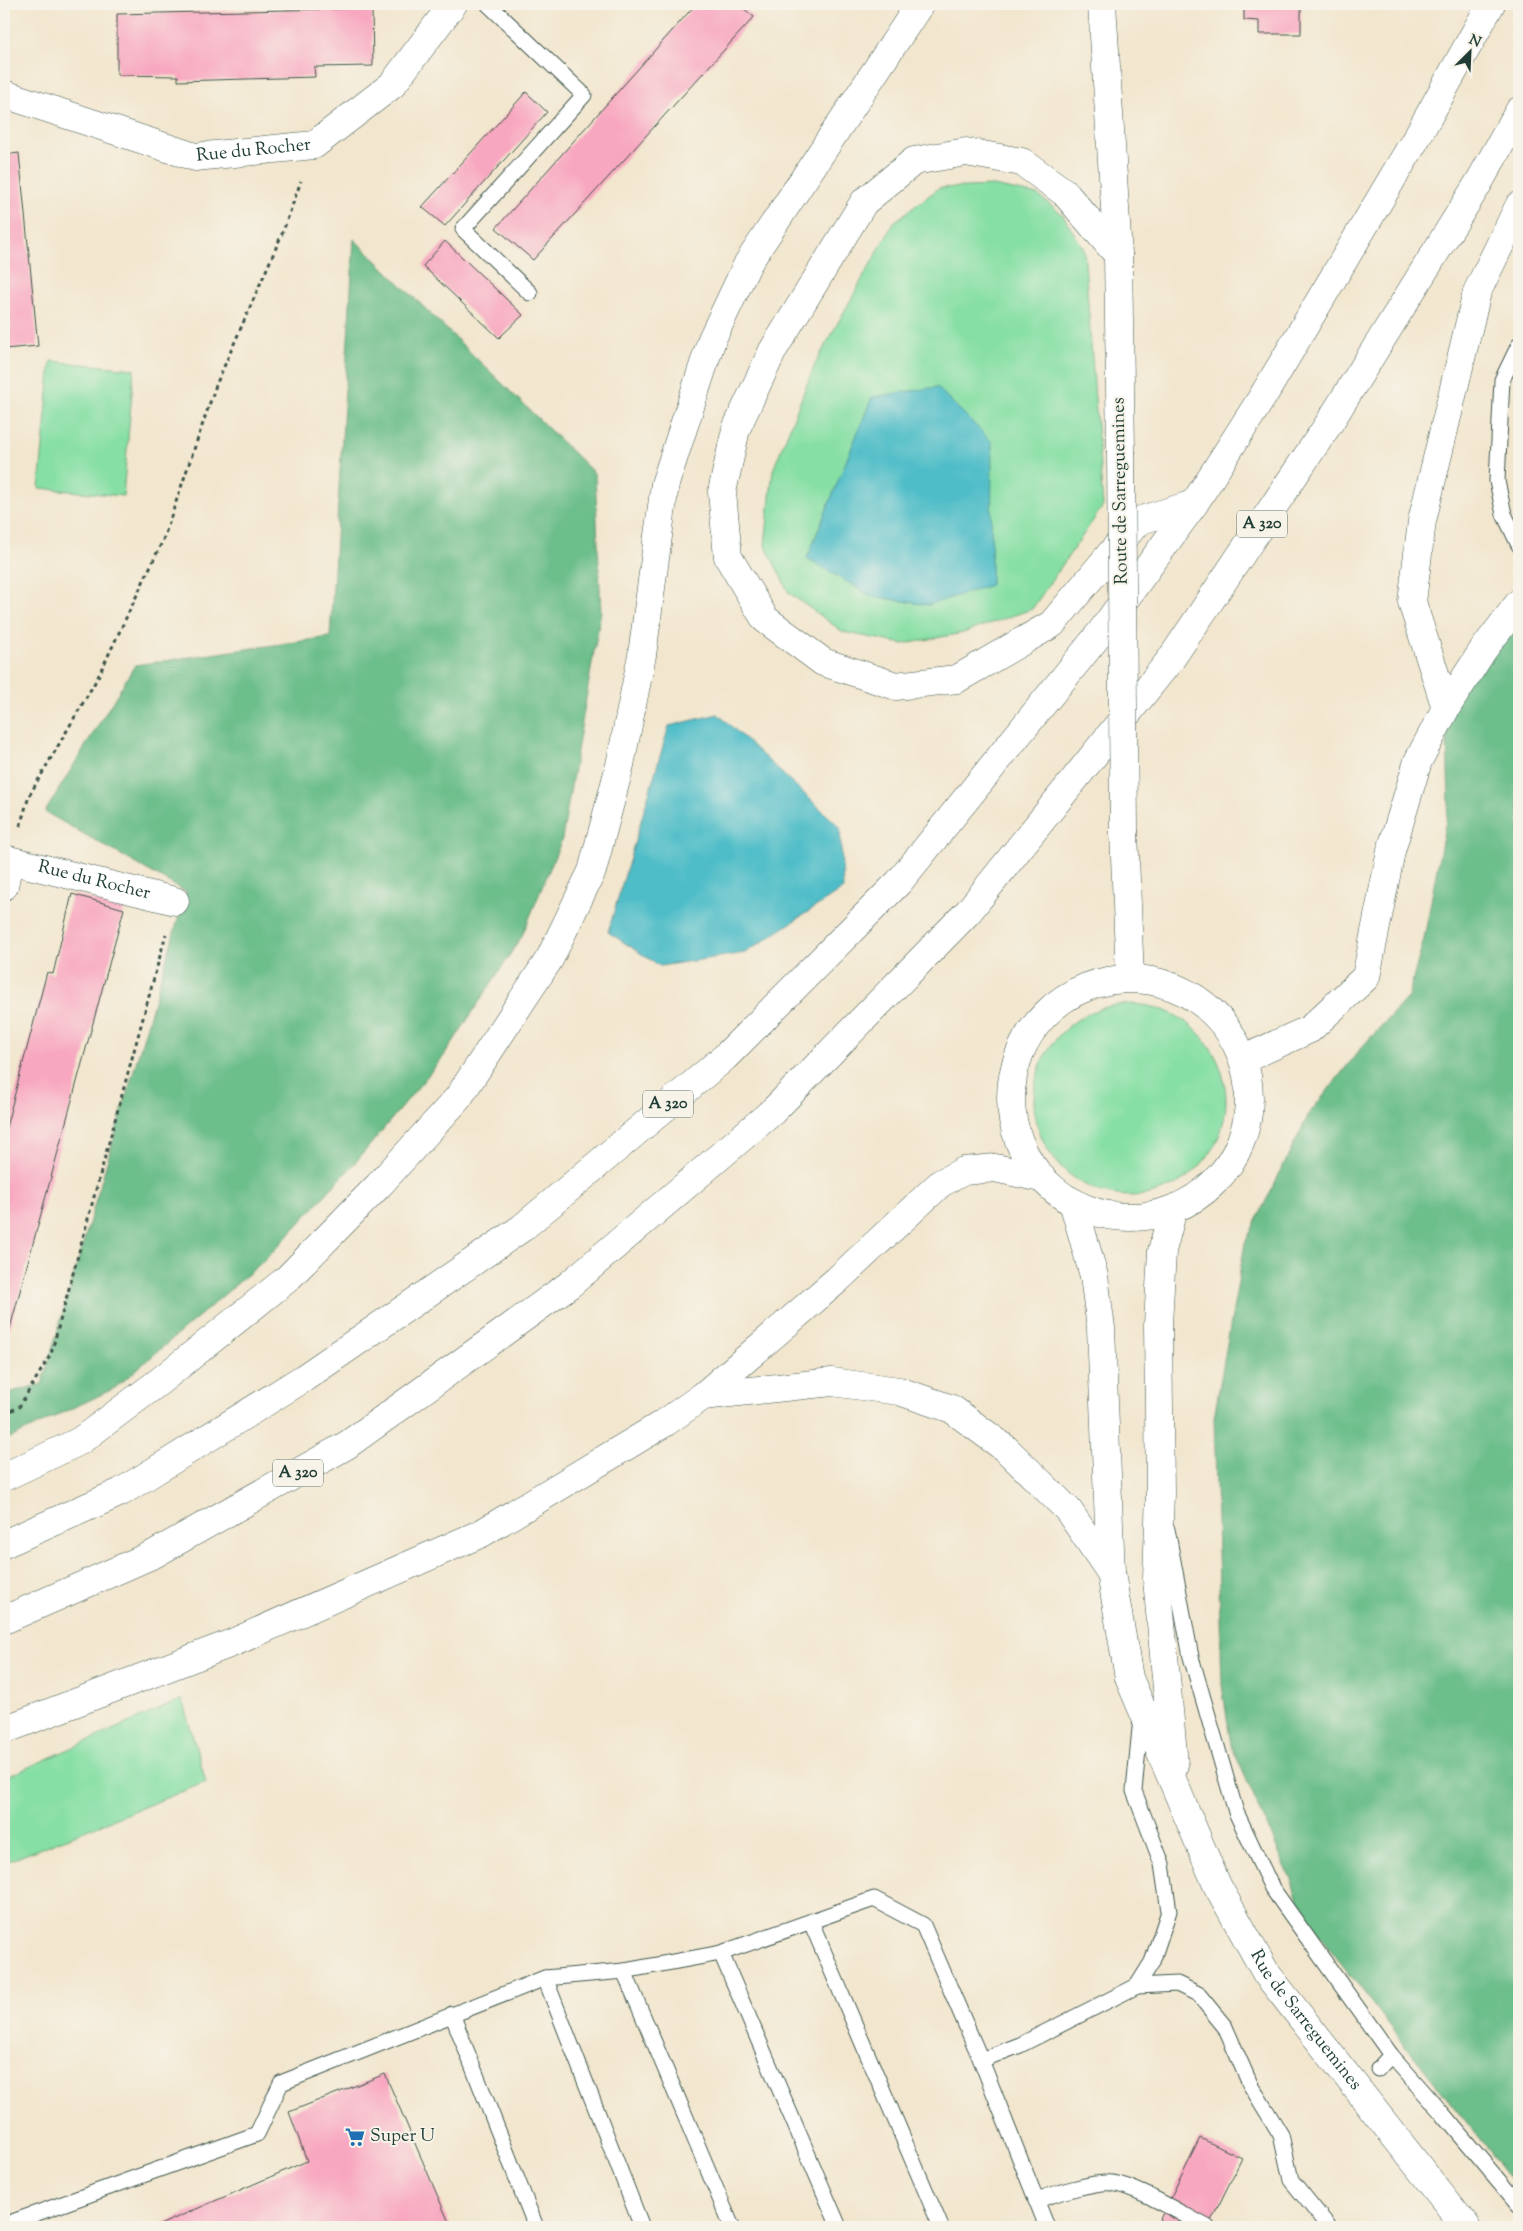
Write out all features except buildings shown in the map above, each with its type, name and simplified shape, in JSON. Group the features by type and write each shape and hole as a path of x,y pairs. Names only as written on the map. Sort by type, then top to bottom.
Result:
{"main road":[{"name":"Rue du Rocher","path":"4,94 195,157 314,145 392,85 453,4"},
{"path":"4,1477 80,1441 160,1381 287,1278 378,1186 458,1098 550,958 592,871 618,775 642,655 665,484 712,339 748,262 920,4"},
{"name":"Route de Sarreguemines","path":"1102,4 1118,255 1124,832 1130,978"},
{"name":"A 320","path":"4,1544 121,1492 304,1378 522,1228 725,1057 899,882 1101,632 1194,504 1263,396 1417,138 1491,4"},
{"name":"A 320","path":"4,1620 154,1554 347,1445 568,1285 773,1112 968,912 1171,658 1328,425 1478,184 1519,111"},
{"path":"1118,255 1064,192 1022,162 966,152 914,161 864,202 773,350 736,429 722,492 728,557 765,619 823,662 896,686 957,679 1052,624 1138,521 1194,504"},
{"path":"1446,708 1412,602 1422,521 1477,292 1519,206"},
{"path":"1244,1059 1310,1029 1366,977 1391,851 1418,761 1446,708 1483,650 1519,603"},
{"name":"Rue du Rocher","path":"6,869 175,901"},
{"path":"1130,978 1167,984 1200,1000 1227,1026 1244,1059 1250,1095 1245,1132 1234,1156 1230,1164 1204,1191 1173,1209 1148,1216 1122,1216 1096,1212 1072,1202 1041,1178 1020,1144 1011,1106 1014,1067 1030,1031 1057,1003 1091,984 1130,978"},
{"path":"4,1730 232,1644 482,1533 666,1422 703,1396 836,1280 941,1183 964,1170 996,1168 1041,1178"},
{"name":"Rue de Sarreguemines","path":"1072,1202 1094,1276 1101,1328 1111,1573 1128,1678 1217,1885 1266,1972 1466,2227"},
{"name":"Rue de Sarreguemines","path":"1173,1209 1162,1251 1158,1325 1160,1492 1157,1579 1176,1792"},
{"path":"703,1396 832,1382 899,1391 952,1409 1006,1449 1068,1510 1111,1573"}],"lane":[{"path":"488,4 584,95 463,229 530,293"},
{"path":"1519,345 1502,380 1497,481 1504,514 1519,545"},
{"path":"1160,1492 1175,1562 1191,1657 1236,1812 1272,1888 1391,2055 1519,2205"},
{"path":"1137,1986 1152,1962 1169,1911 1162,1864 1134,1791 1142,1709"},
{"path":"4,2225 257,2134 280,2083 544,1978 624,1971 721,1953 874,1899 923,1925 981,2060 1047,2227"},
{"path":"811,1922 941,2227"},
{"path":"721,1953 839,2227"},
{"path":"624,1971 732,2227"},
{"path":"544,1978 642,2227"},
{"path":"981,2060 1020,2045 1137,1986 1177,1984 1198,1994 1225,2027 1250,2084 1280,2135 1292,2180 1329,2227"},
{"path":"452,2014 536,2227"},
{"path":"1378,2069 1391,2055"},
{"path":"1036,2201 1056,2192 1111,2183 1139,2193 1207,2227"}],"path":[{"path":"6,869 29,796 98,676 163,540 216,384 282,234 314,145"},
{"path":"4,1414 19,1407 51,1354 175,901"}],"green space":[{"path":"994,186 1038,195 1062,214 1084,249 1103,506 1032,609 963,633 903,644 843,632 789,593 765,545 773,470 815,364 894,222 939,188"},
{"path":"354,239 595,474 601,611 562,839 522,936 444,1056 355,1163 267,1258 115,1388 4,1441 4,1394 42,1384 186,892 45,812 135,665 330,637"},
{"path":"51,361 134,369 123,496 39,488"},
{"path":"1519,606 1519,2190 1304,1916 1290,1877 1231,1745 1222,1685 1214,1417 1245,1243 1309,1114 1362,1047 1408,997 1424,939 1449,804 1446,708"},
{"path":"1121,1004 1139,1004 1167,1011 1183,1020 1198,1032 1210,1047 1219,1063 1226,1091 1226,1109 1219,1137 1210,1153 1198,1168 1183,1180 1167,1189 1139,1196 1121,1196 1102,1192 1085,1185 1069,1174 1056,1161 1045,1145 1038,1128 1034,1109 1034,1091 1038,1072 1045,1055 1056,1039 1069,1026 1085,1015 1102,1008"},
{"path":"182,1699 206,1782 4,1863 4,1778"}],"water":[{"path":"937,387 992,442 991,585 928,605 871,596 807,558 872,397"},
{"path":"718,714 840,827 843,889 745,953 660,966 608,932 669,726"}],"place":[{"name":"Super U","path":"355,2137"}]}
